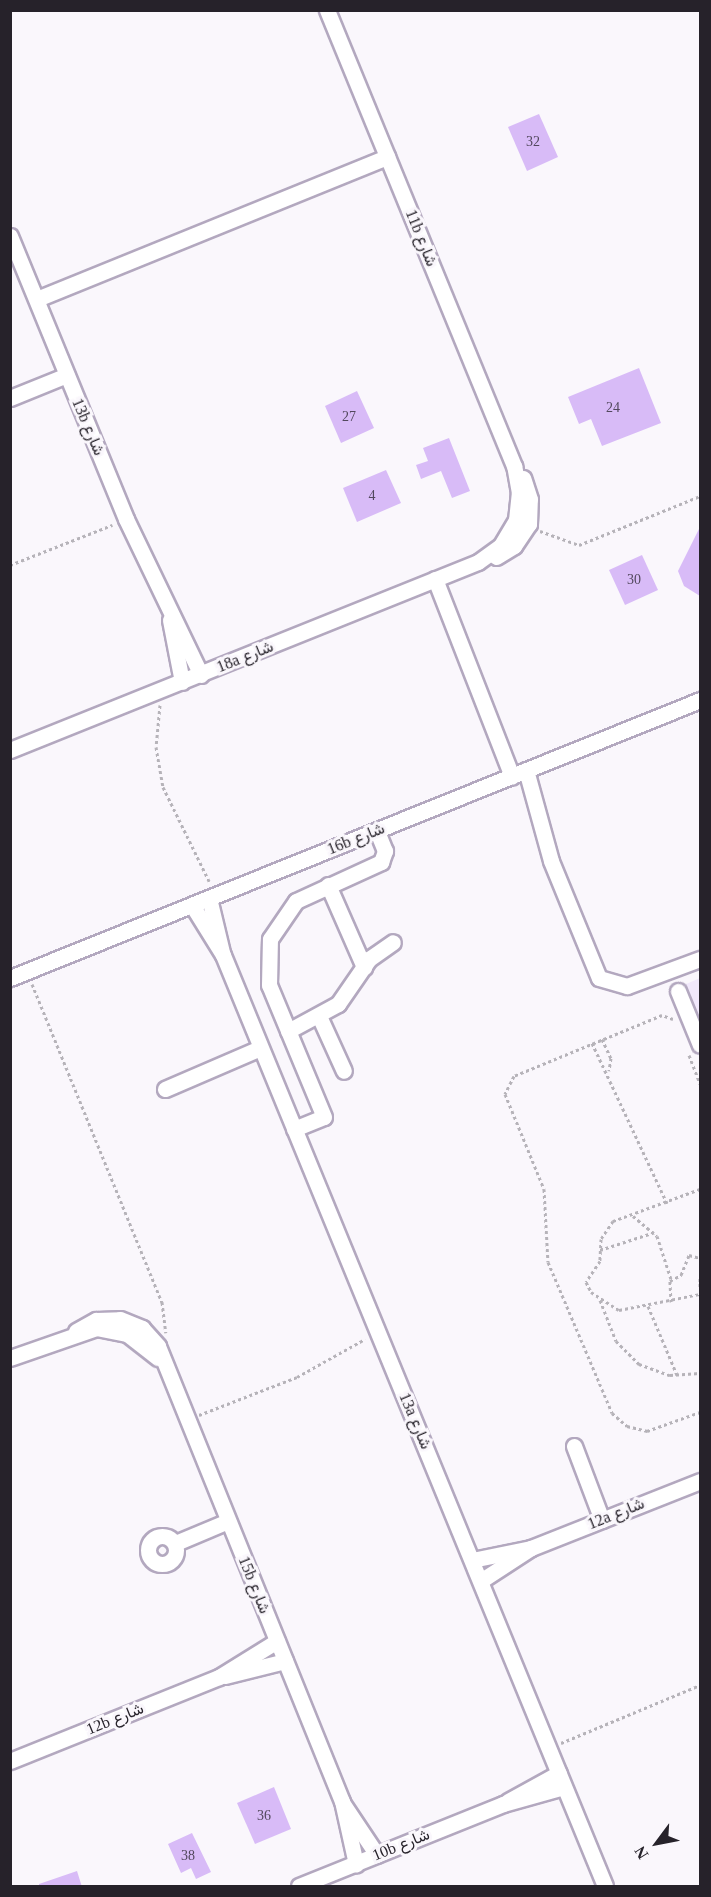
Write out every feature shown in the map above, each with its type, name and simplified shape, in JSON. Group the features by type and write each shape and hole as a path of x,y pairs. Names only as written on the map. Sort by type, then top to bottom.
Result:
{"street":[{"name":"11b شارع","path":"327,10 514,466 531,499 522,522"},
{"path":"37,299 387,157"},
{"name":"13b شارع","path":"10,236 15,261 37,299 126,519 170,617 201,675"},
{"path":"10,398 67,375"},
{"name":"18a شارع","path":"10,750 478,562 501,545 522,522"},
{"path":"435,579 519,773 551,861 599,978 627,986 700,959"},
{"name":"13b شارع","path":"170,617 182,682"},
{"name":"16b شارع","path":"10,978 700,700"},
{"path":"294,1129 324,1117 266,977 270,939 288,909 327,885 383,859 377,831"},
{"path":"327,885 364,967"},
{"name":"13a شارع","path":"213,897 223,956"},
{"name":"13a شارع","path":"192,905 223,956 482,1580 605,1887"},
{"path":"288,1031 319,1016 346,996 364,967 393,942"},
{"path":"678,991 694,1049"},
{"path":"319,1016 344,1071"},
{"path":"165,1089 261,1048"},
{"name":"15b شارع","path":"10,1358 76,1331 96,1320 129,1328 166,1368 342,1802 356,1863"},
{"path":"574,1446 602,1520"},
{"name":"12a شارع","path":"472,1560 531,1548 700,1481"},
{"path":"178,1542 228,1521"},
{"name":"12a شارع","path":"482,1580 531,1548"},
{"name":"12b شارع","path":"219,1677 277,1641"},
{"name":"12b شارع","path":"10,1761 219,1677 285,1661"},
{"name":"10b شارع","path":"299,1887 561,1780"},
{"name":"15b شارع","path":"342,1802 377,1855"}],"path":[{"path":"522,522 561,543 579,545 700,496"},
{"path":"10,566 126,519"},
{"path":"158,691 156,747 163,787 213,897"},
{"path":"26,972 162,1302 167,1340"},
{"path":"675,1021 662,1015 514,1076 505,1089 544,1190 548,1262 607,1404 619,1420 637,1430 657,1430 700,1412"},
{"path":"602,1039 611,1059 609,1071"},
{"path":"592,1044 609,1071 667,1203"},
{"path":"694,1049 700,1084"},
{"path":"700,1189 608,1226 600,1250 600,1261 586,1282 599,1298 622,1350 649,1369 677,1375 700,1372"},
{"path":"633,1216 655,1232 671,1279 671,1302"},
{"path":"600,1250 655,1232"},
{"path":"671,1279 681,1275 688,1255 700,1258"},
{"path":"700,1278 700,1289"},
{"path":"599,1298 619,1310 699,1295 700,1303"},
{"path":"648,1306 677,1375"},
{"path":"186,1420 297,1377 378,1333"},
{"path":"549,1748 700,1685"}],"shaded area":[{"path":"700,978 700,1025 684,985"}],"building":[{"path":"539,114 558,157 527,171 508,127"},
{"path":"639,368 661,423 602,446 591,419 579,424 568,397"},
{"path":"357,391 374,428 341,443 325,406"},
{"path":"449,438 470,491 452,498 441,471 421,479 416,465 428,461 423,448"},
{"path":"386,470 401,503 357,522 343,488"},
{"path":"700,527 700,596 684,586 678,571"},
{"path":"642,555 658,590 625,605 609,570"},
{"path":"274,1787 291,1829 255,1844 237,1803"},
{"path":"192,1833 211,1872 196,1879 191,1868 181,1873 168,1844"},
{"path":"77,1871 82,1887 39,1887 39,1884"}]}
